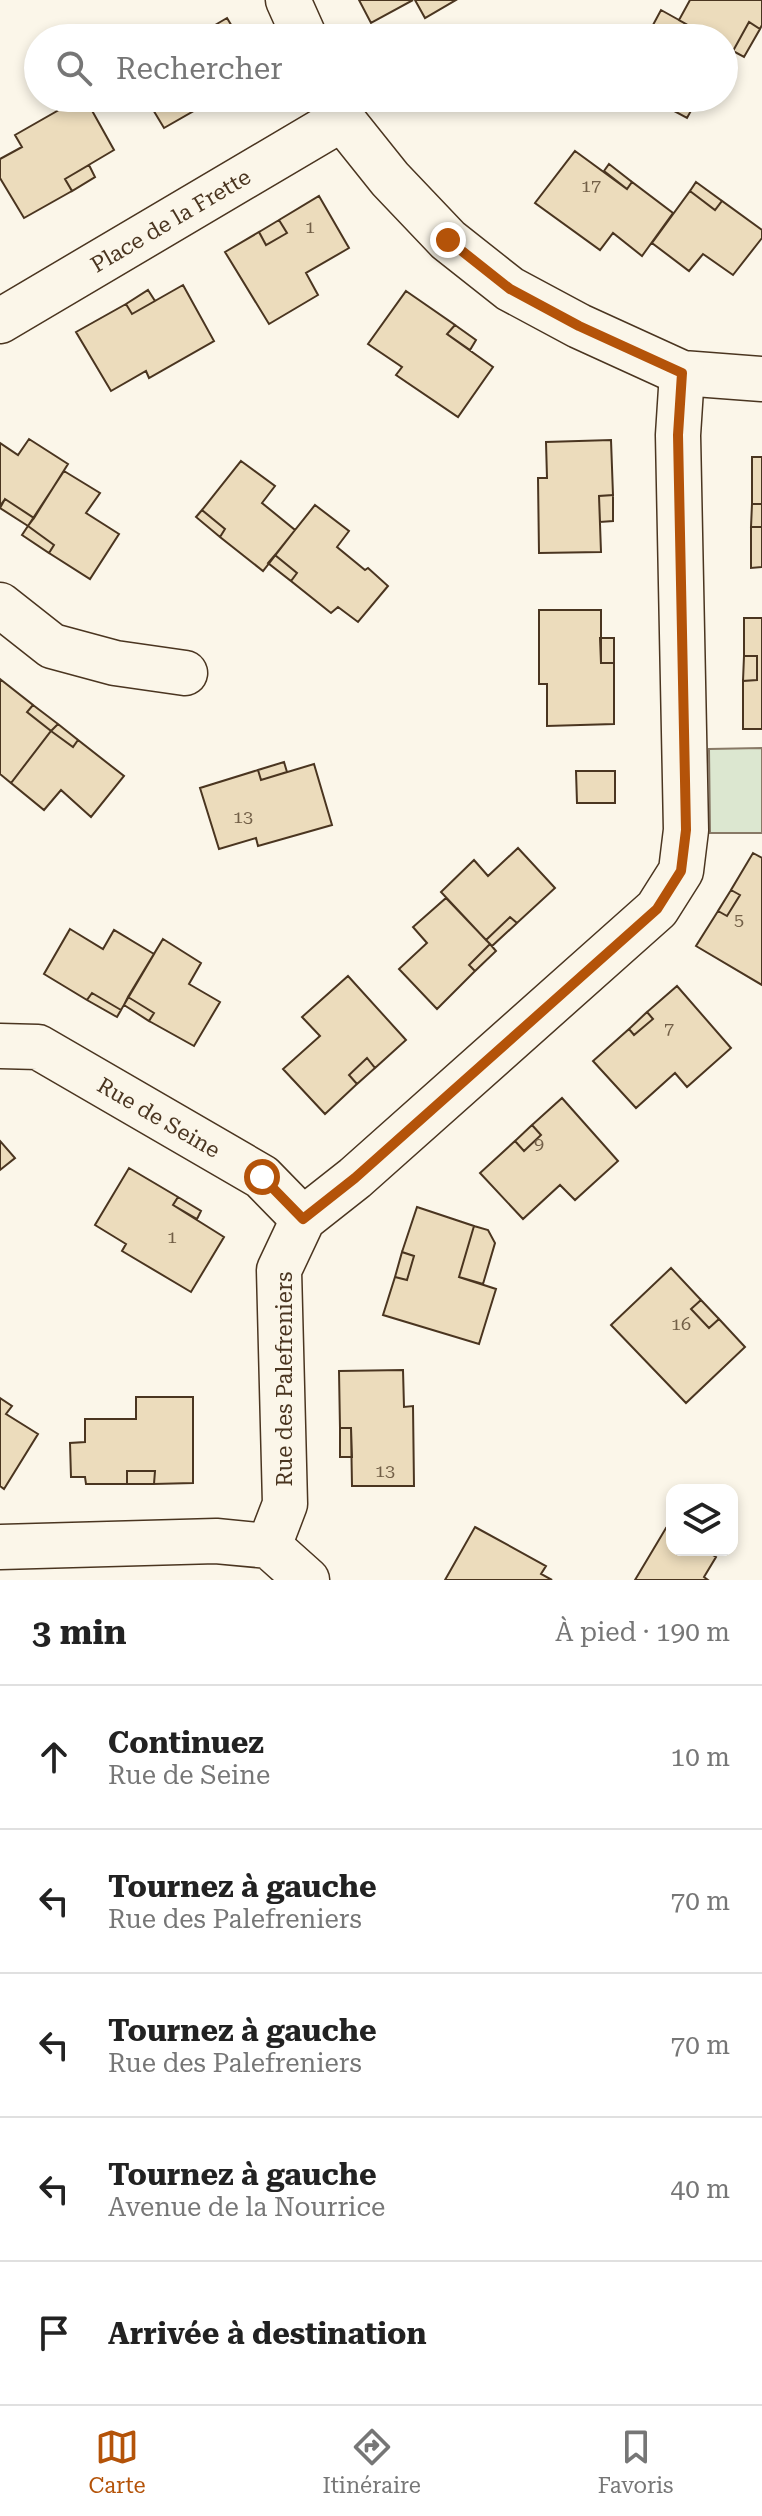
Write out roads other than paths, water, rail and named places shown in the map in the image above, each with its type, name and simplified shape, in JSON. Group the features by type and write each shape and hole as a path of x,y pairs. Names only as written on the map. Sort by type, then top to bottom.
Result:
{"street":[{"path":"288,0 299,24"},
{"name":"Place de la Frette","path":"0,321 332,112"},
{"path":"339,112 390,179 448,240 510,289 579,326 682,373 762,379"},
{"name":"Rue des Palefreniers","path":"269,1546 285,1504 279,1270 303,1219 355,1178 657,909 681,871 686,830 678,435 682,373"},
{"path":"0,605 52,646 115,663 185,673"},
{"name":"Rue de Seine","path":"0,1046 38,1047 262,1177 303,1219"},
{"path":"0,1547 216,1541 269,1546 307,1580"}]}
